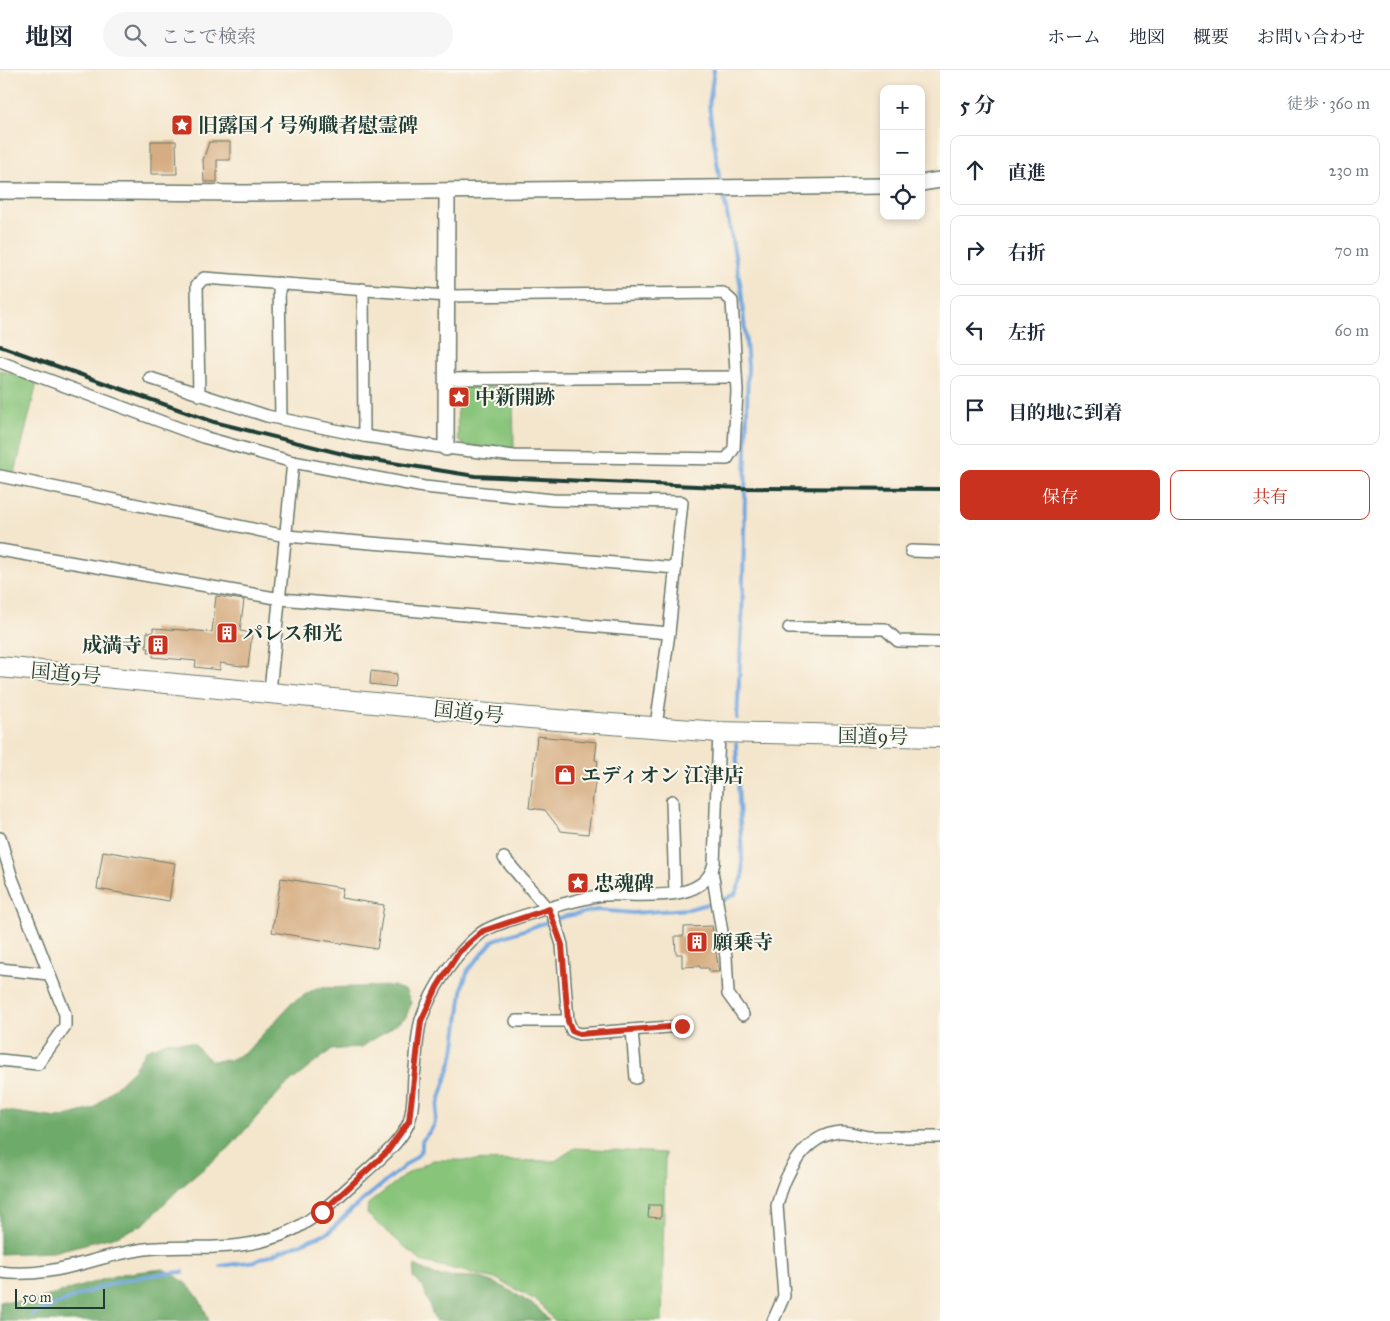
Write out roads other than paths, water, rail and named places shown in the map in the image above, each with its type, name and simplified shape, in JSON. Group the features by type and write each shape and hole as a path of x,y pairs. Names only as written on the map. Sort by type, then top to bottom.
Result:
{"highway":[{"name":"国道9号","path":"0,667 270,691 530,718 719,732 940,737"}],"street":[{"path":"925,182 940,180"},
{"path":"0,191 448,192 880,186"},
{"path":"446,448 448,192"},
{"path":"150,378 199,394 281,419 364,436 446,448 514,456 727,459 734,448 737,391 732,300 723,293 447,296 204,278 197,285 199,394"},
{"path":"280,283 281,419"},
{"path":"363,289 364,436"},
{"path":"0,362 203,437 293,462 434,488 553,500 682,502 669,633 656,726"},
{"path":"446,379 736,377"},
{"path":"270,691 281,599 293,462"},
{"path":"0,476 286,536 676,568"},
{"path":"0,550 281,599 669,633"},
{"path":"911,551 940,552"},
{"path":"789,628 885,628 898,641 940,642"},
{"path":"719,732 712,871 726,957 728,994 743,1015"},
{"path":"672,801 675,893"},
{"path":"0,838 12,878 65,1014 66,1026 38,1064 0,1060"},
{"path":"504,858 535,892 541,904 552,915 562,945 568,1021 572,1031 579,1034 682,1026"},
{"path":"0,1272 31,1275 146,1249 254,1244 280,1238 322,1212 387,1152 409,1121 421,1021 437,987 459,952 483,931 552,915 568,902 604,895 652,896 675,893 704,883 712,871"},
{"path":"0,878 12,878"},
{"path":"0,968 49,974"},
{"path":"516,1022 568,1021"},
{"path":"632,1030 636,1078"},
{"path":"772,1321 784,1296 777,1206 786,1177 807,1146 819,1138 841,1132 867,1137 940,1137"}],"waterway":[{"path":"714,70 709,106 720,183"},
{"path":"723,192 741,288 748,365 742,625 737,718"},
{"path":"221,1266 256,1261 329,1232 351,1210 418,1155 422,1149 422,1141 434,1126 438,1105 454,1053 463,984 468,970 494,940 562,917 597,910 633,913 689,909 723,900 735,894 743,877 736,744"},
{"path":"32,1315 105,1286 141,1277 183,1272"}],"railway":[{"path":"0,346 214,422 355,457 475,476 741,488 940,489"}],"place":[{"name":"旧露国イ号殉職者慰霊碑","path":"182,125"},
{"name":"中新開跡","path":"459,397"},
{"name":"パレス和光","path":"227,633"},
{"name":"成満寺","path":"158,645"},
{"name":"エディオン 江津店","path":"565,775"},
{"name":"忠魂碑","path":"578,883"},
{"name":"願乗寺","path":"697,942"}]}
